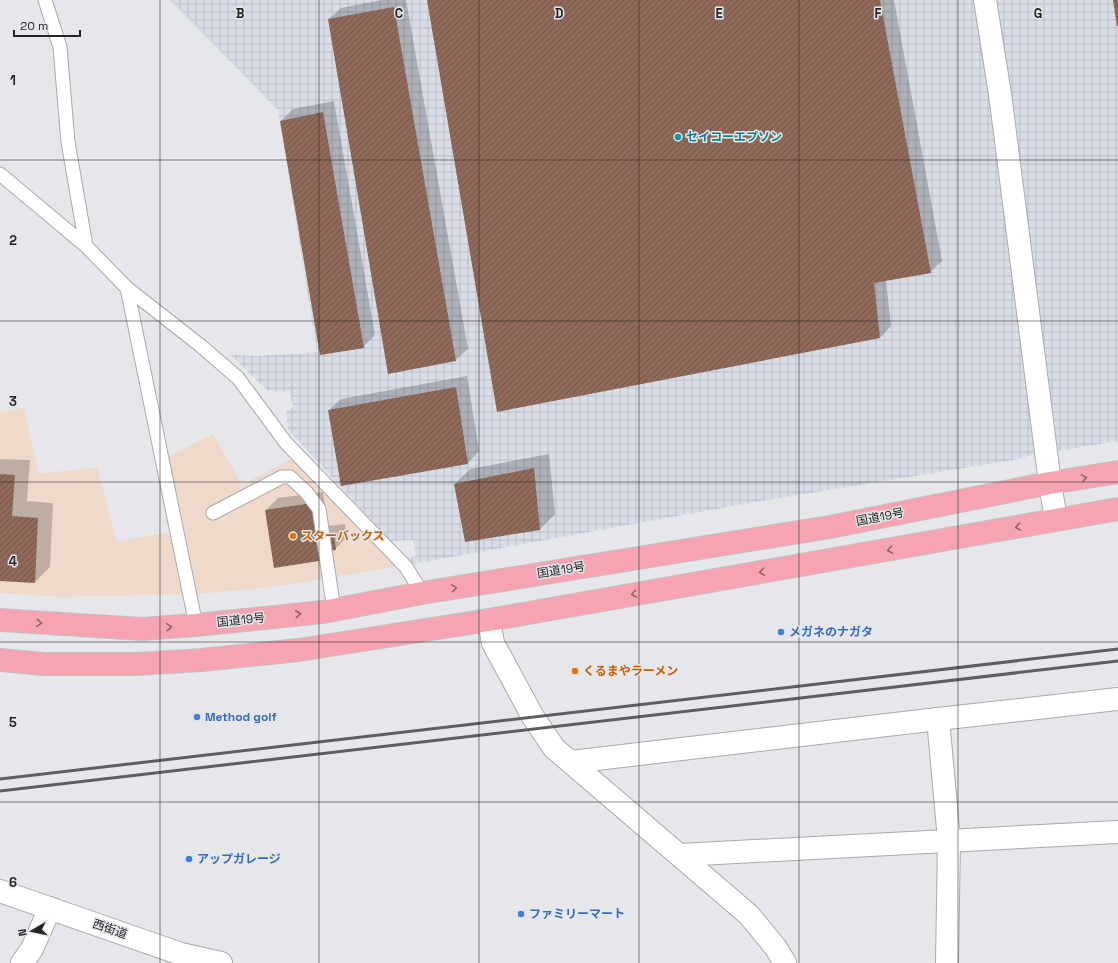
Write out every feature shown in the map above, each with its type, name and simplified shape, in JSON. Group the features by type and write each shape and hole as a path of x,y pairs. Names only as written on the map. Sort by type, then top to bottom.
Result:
{"highway":[{"name":"国道19号","path":"0,620 142,629 196,625 334,610 422,593 830,527 1050,483 1118,472"},
{"path":"0,660 44,664 136,664 202,660 299,650 489,620 1118,509"}],"street":[{"path":"985,0 1000,94 1056,520"},
{"path":"489,620 493,643 533,717 554,748 749,915 776,948 785,963"},
{"path":"571,762 1118,699"},
{"path":"938,719 949,840 947,963"},
{"path":"680,856 949,840 1118,832"},
{"name":"西街道","path":"0,890 181,954 221,963"},
{"path":"22,963 32,949 50,908"}],"lane":[{"path":"44,0 60,47 68,142 86,246"},
{"path":"0,174 86,246 127,288 201,346 238,378 286,443 406,567 422,593"},
{"path":"127,288 196,625"},
{"path":"213,513 282,477 290,477 307,493 319,509 334,610"}],"shaded area":[{"name":"セイコーエプソン","path":"170,0 1118,0 1118,441 1027,456 1025,458 755,502 413,564 408,558 416,556 413,540 390,541 288,429 286,412 293,407 290,391 268,391 231,355 259,356 317,352 278,110"},
{"path":"24,408 39,474 97,467 117,542 164,533 171,537 186,594 61,597 0,593 0,412"},
{"path":"213,434 242,485 294,458 361,532 396,567 272,587 197,594 181,531 166,458"}],"building":[{"name":"セイコーエプソン","path":"427,0 880,0 931,273 874,283 880,338 497,412"},
{"path":"1113,0 1118,0 1118,26 1117,26"},
{"path":"394,7 456,361 388,374 328,19"},
{"path":"323,112 364,348 320,355 280,121"},
{"path":"456,387 468,464 341,486 328,410"},
{"path":"534,468 540,530 465,542 454,484"},
{"path":"0,474 15,475 12,516 38,518 35,583 0,581"},
{"name":"スターバックス","path":"312,503 317,537 334,535 336,550 318,552 319,561 274,568 265,510"}],"railway":[{"path":"0,779 1118,649"},
{"path":"0,791 1118,661"}],"place":[{"name":"セイコーエプソン","path":"678,137"},
{"name":"スターバックス","path":"293,536"},
{"name":"メガネのナガタ","path":"781,632"},
{"name":"くるまやラーメン","path":"575,671"},
{"name":"Method golf","path":"197,717"},
{"name":"アップガレージ","path":"189,859"},
{"name":"ファミリーマート","path":"521,914"}]}
